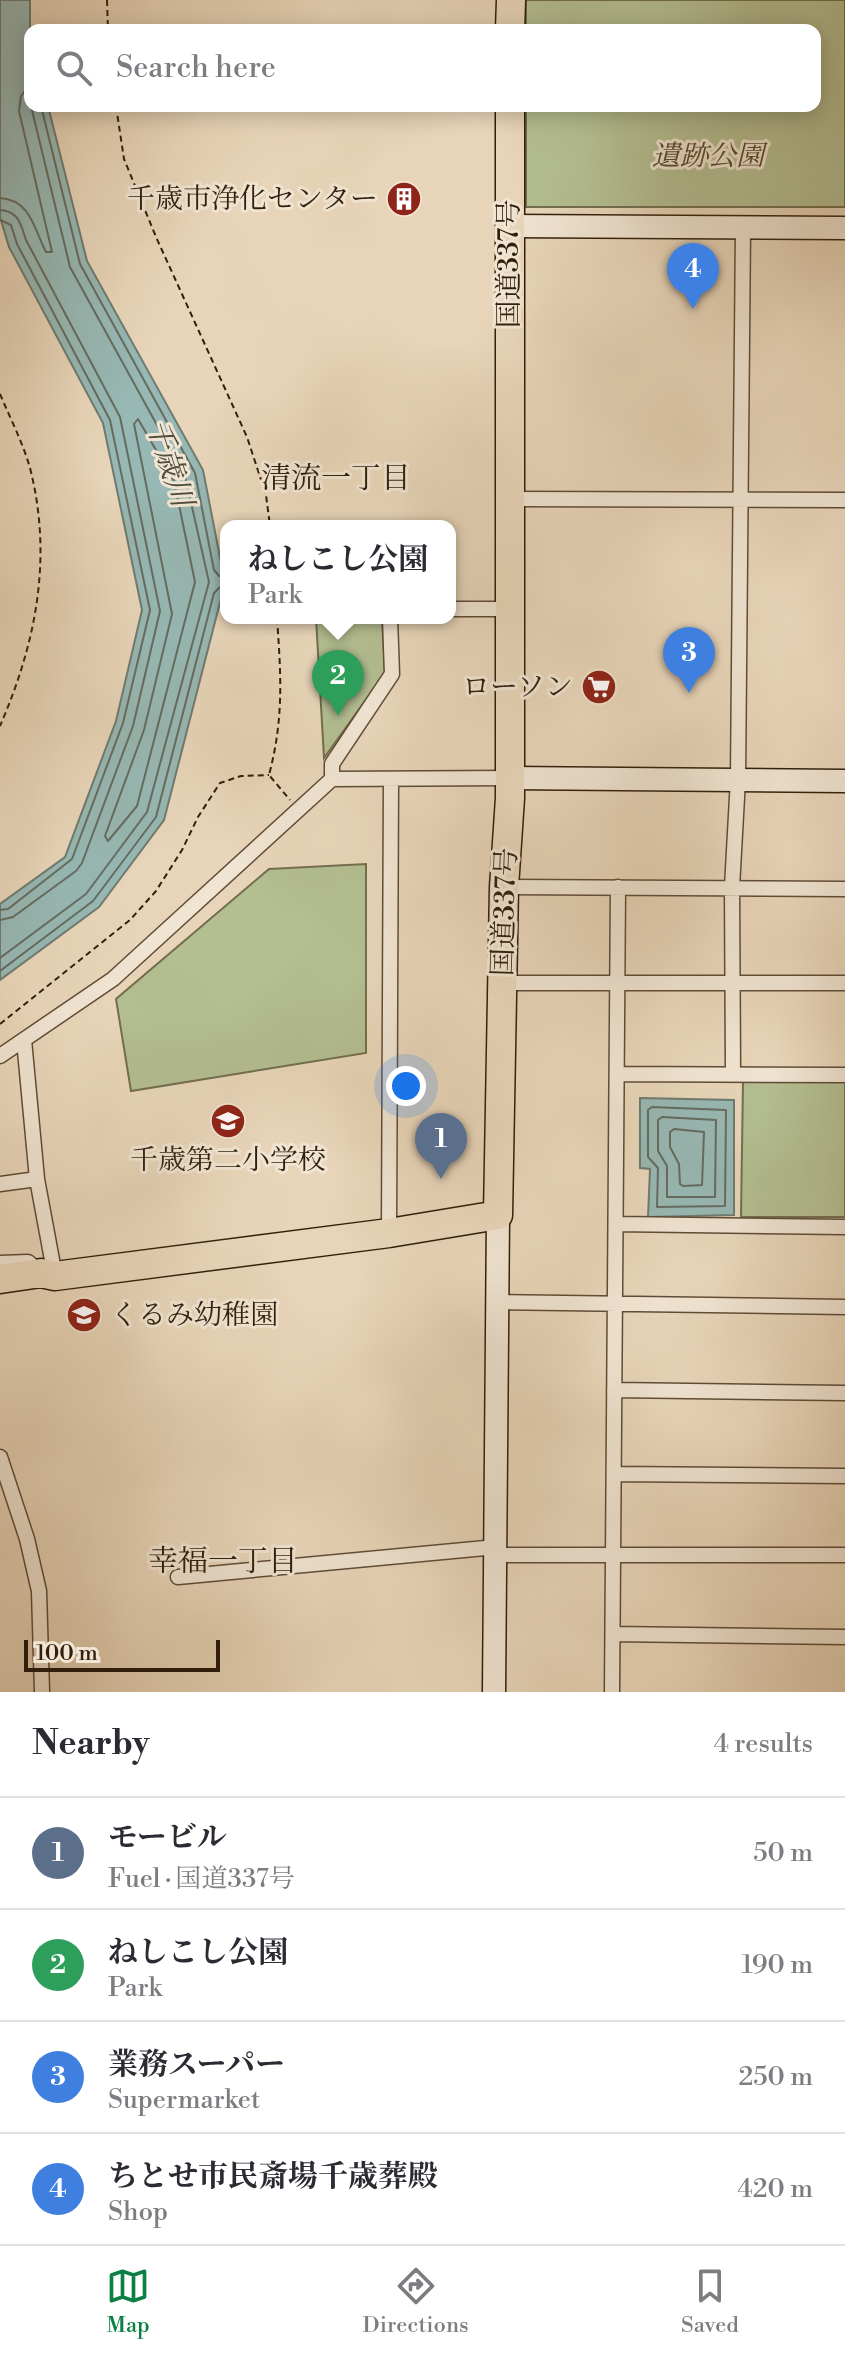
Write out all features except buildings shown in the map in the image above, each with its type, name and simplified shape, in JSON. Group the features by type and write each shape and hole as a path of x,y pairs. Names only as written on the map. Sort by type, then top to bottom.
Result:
{"highway":[{"path":"510,24 511,0"},
{"name":"国道337号","path":"498,1215 504,887 510,778 510,112"},
{"path":"0,1279 389,1233 498,1215"}],"street":[{"path":"509,226 845,228"},
{"path":"733,1074 732,887 738,779 743,227"},
{"path":"510,499 845,500"},
{"path":"456,609 510,609"},
{"path":"332,779 332,764 392,674 390,624"},
{"path":"0,1056 124,970 332,779 845,781"},
{"path":"389,1233 391,779"},
{"path":"504,887 845,889"},
{"path":"612,1692 618,887"},
{"path":"502,983 845,983"},
{"path":"24,1040 48,1275"},
{"path":"618,1074 845,1075"},
{"path":"0,1184 37,1179"},
{"path":"494,1692 498,1215"},
{"path":"616,1224 845,1227"},
{"path":"0,1263 28,1262 48,1275"},
{"path":"498,1302 845,1307"},
{"path":"614,1390 845,1393"},
{"path":"0,1457 27,1539 39,1591 42,1692"},
{"path":"614,1474 845,1476"},
{"path":"178,1577 496,1551 845,1555"},
{"path":"613,1634 845,1637"}],"path":[{"path":"107,0 108,24"},
{"path":"117,112 124,159 247,437 266,495 269,520"},
{"path":"0,394 29,464 37,498 40,570 33,635 0,726"},
{"path":"269,775 279,738 282,683 277,624"},
{"path":"269,775 297,809"},
{"path":"0,1024 130,920 156,891 220,783 241,776 269,775"}],"green space":[{"name":"遺跡公園","path":"526,0 845,0 845,207 526,207 526,112 821,112 821,24 526,24"},
{"path":"316,624 382,624 385,673 324,758"},
{"path":"366,864 366,1053 131,1091 116,999 269,869"},
{"path":"743,1081 845,1082 845,1217 741,1217"}],"water":[{"name":"千歳川","path":"0,0 30,0 30,24 24,24 24,112 50,112 87,261 203,470 220,557 220,602 164,820 99,907 0,980 0,904 65,857 116,721 142,610 103,423 9,247 0,217"},
{"path":"640,1098 734,1100 734,1215 648,1217 650,1169 640,1168"}],"place":[{"name":"千歳市浄化センター","path":"404,199"},
{"name":"ちとせ市民斎場千歳葬殿","path":"693,309"},
{"name":"ローソン","path":"599,687"},
{"name":"業務スーパー","path":"689,693"},
{"name":"ねしこし公園","path":"338,716"},
{"name":"千歳第二小学校","path":"228,1121"},
{"name":"モービル","path":"441,1179"},
{"name":"くるみ幼稚園","path":"84,1315"}],"district":[{"name":"清流一丁目","path":"336,479"},
{"name":"幸福一丁目","path":"223,1562"}]}
